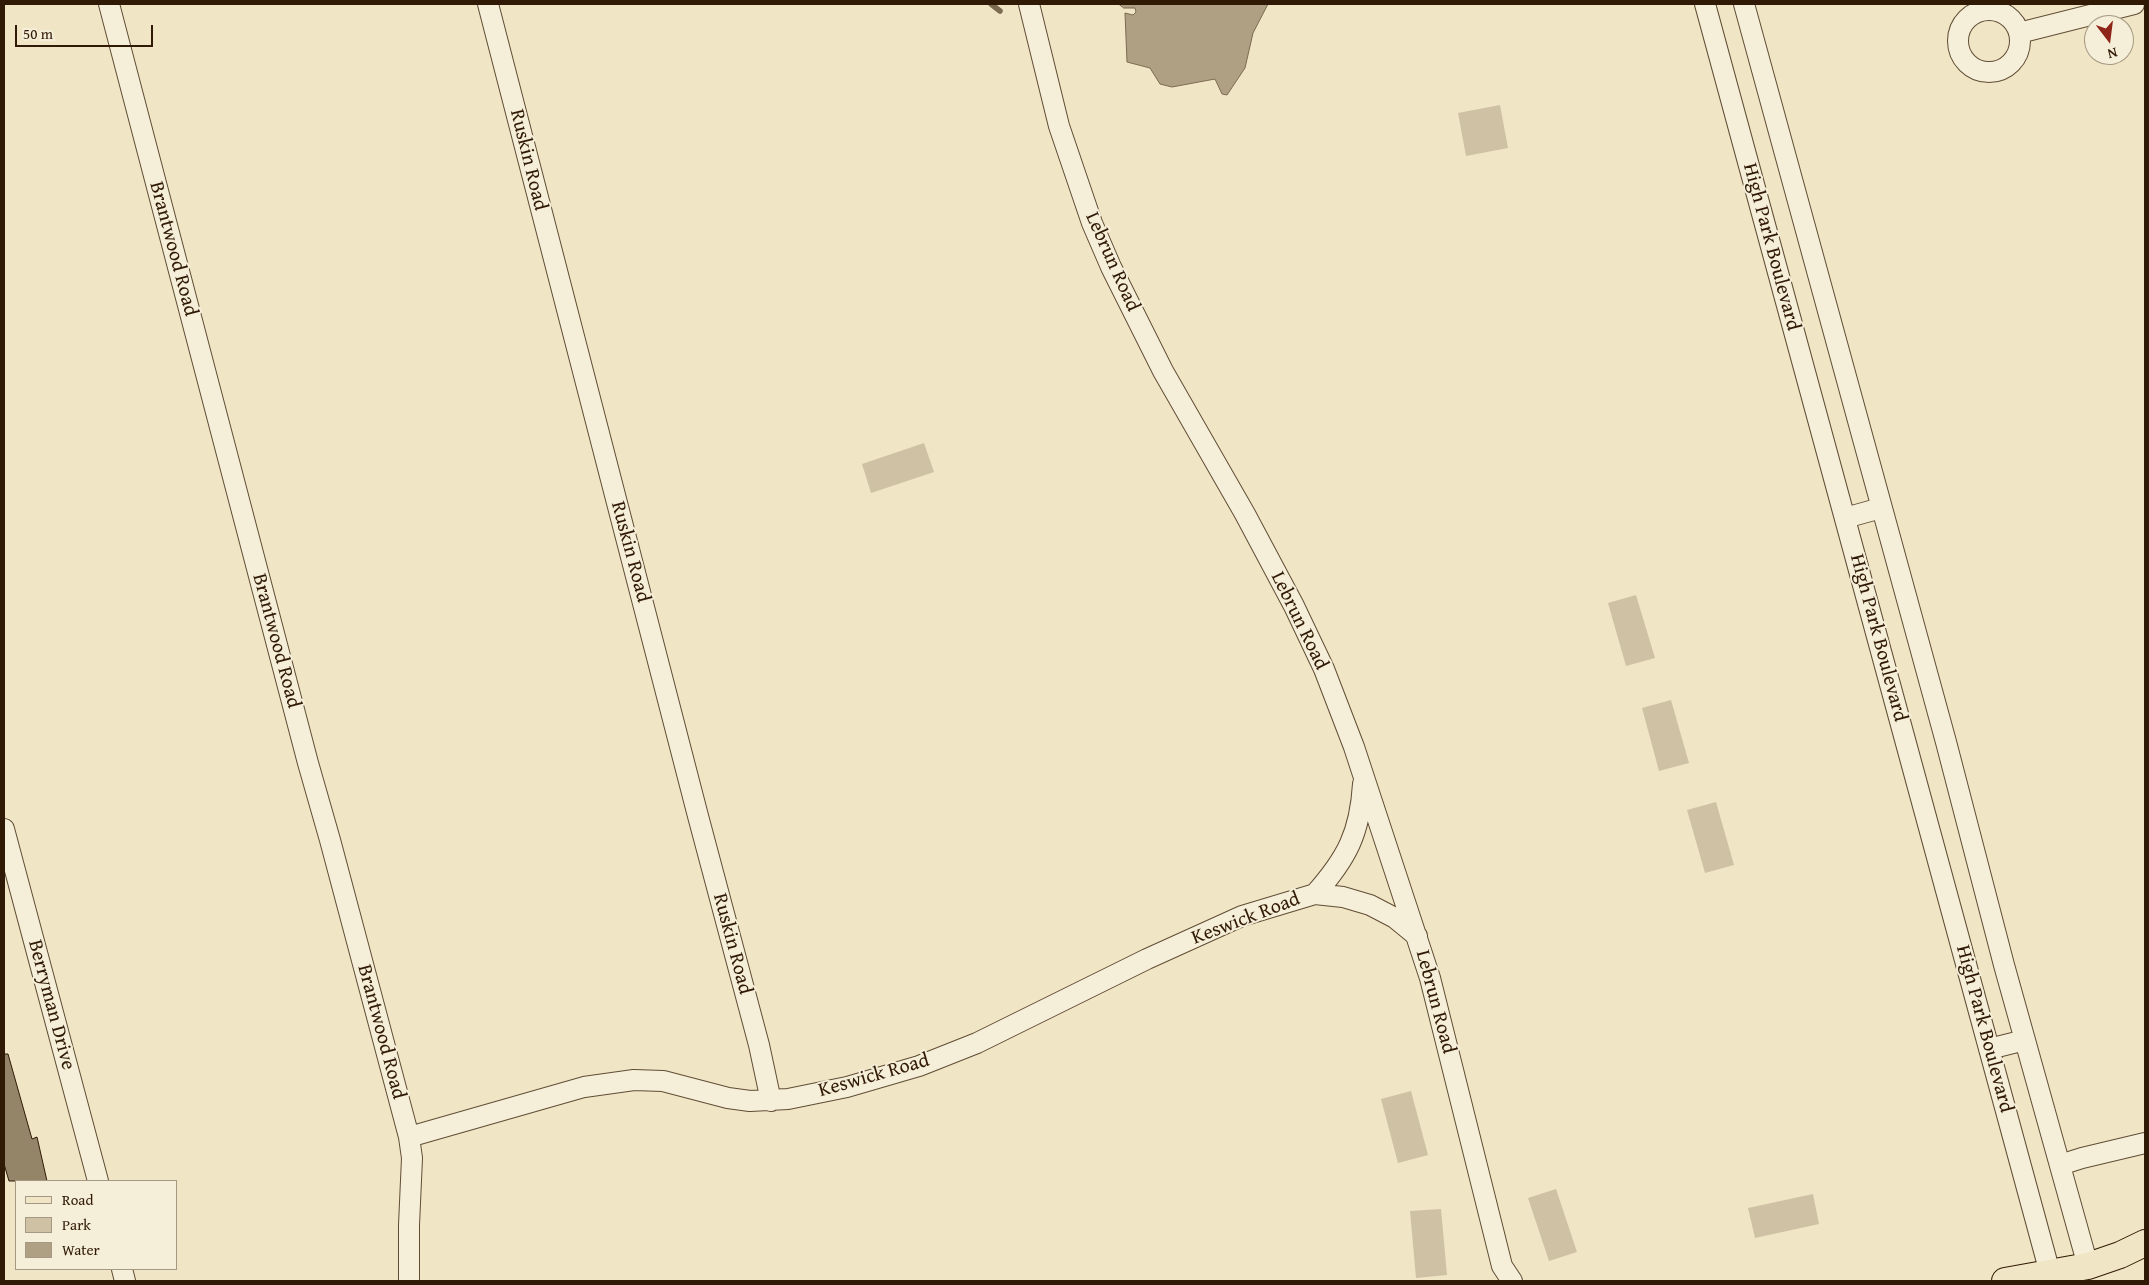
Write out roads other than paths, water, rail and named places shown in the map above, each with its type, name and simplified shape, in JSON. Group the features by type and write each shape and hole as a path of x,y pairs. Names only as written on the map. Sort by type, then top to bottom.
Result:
{"main road":[{"path":"2005,1281 2088,1266 2120,1255 2145,1243"}],"street":[{"name":"Brantwood Road","path":"109,4 308,763 409,1137 412,1158 409,1281"},
{"name":"Ruskin Road","path":"488,4 772,1101"},
{"name":"Lebrun Road","path":"1029,4 1059,126 1092,223 1111,267 1163,371 1245,514 1294,606 1324,669 1364,775 1417,936 1460,1095 1503,1276"},
{"name":"High Park Boulevard","path":"1705,4 2050,1273"},
{"name":"High Park Boulevard","path":"1744,4 2088,1266"},
{"path":"2019,33 2134,4"},
{"path":"1845,518 1881,508"},
{"name":"Keswick Road","path":"1315,894 1337,869 1353,840 1362,808 1364,775"},
{"name":"Berryman Drive","path":"4,829 98,1180"},
{"name":"Keswick Road","path":"409,1137 584,1087 634,1080 663,1081 728,1098 772,1101 847,1087 919,1066 977,1043 1147,959 1242,916 1315,894 1343,897 1370,905 1395,918 1417,936"},
{"path":"1989,1049 2025,1040"},
{"path":"2060,1165 2082,1158 2145,1144"}],"water":[{"path":"1119,4 1268,4 1253,33 1245,68 1227,95 1222,94 1215,79 1172,87 1160,84 1150,68 1127,62 1125,13 1133,15 1136,12 1135,8 1124,8"}],"waterway":[{"path":"991,4 1000,11"}]}
